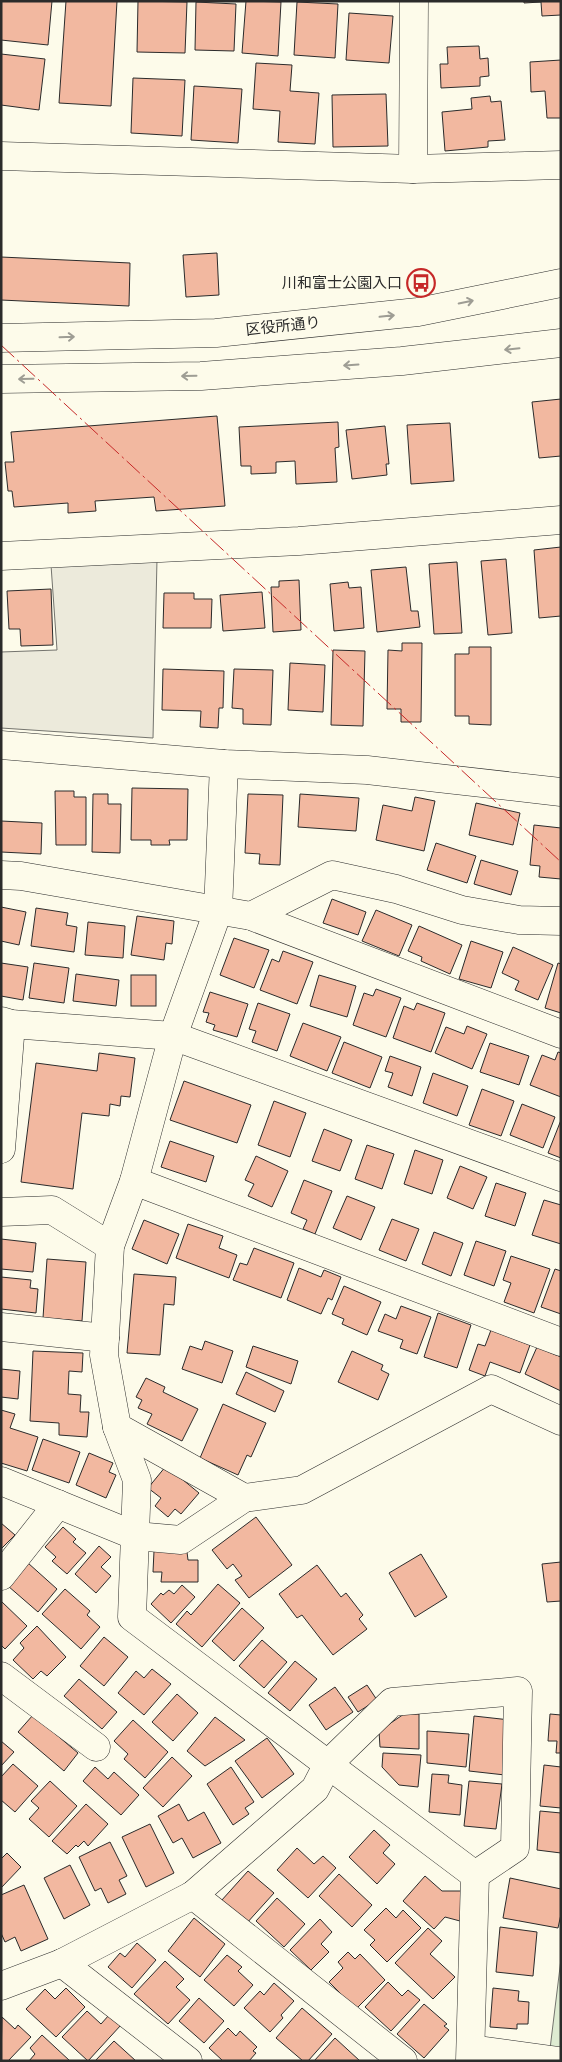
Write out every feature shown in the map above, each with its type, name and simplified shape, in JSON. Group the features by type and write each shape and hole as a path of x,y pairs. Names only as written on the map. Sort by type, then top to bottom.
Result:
{"street":[{"path":"413,170 414,1"},
{"path":"1,156 413,170 561,165"},
{"name":"区役所通り","path":"1,338 216,333 418,312 561,283"},
{"path":"1,379 201,376 402,361 561,343"},
{"path":"1,556 299,542 561,520"},
{"path":"1,745 224,764 367,770 561,792"},
{"path":"224,764 218,911 173,1036 134,1181 110,1246 104,1355 117,1427 137,1480 132,1617 258,1714 328,1764 475,1875"},
{"path":"251,916 332,874 396,889 462,910 519,920 561,921"},
{"path":"1,875 22,876 251,916 561,1034"},
{"path":"1,1149 6,1022 173,1036 561,1177"},
{"path":"134,1181 561,1342"},
{"path":"1,1212 52,1210 110,1246"},
{"path":"1,1328 105,1338"},
{"path":"1,1481 136,1536 181,1540 244,1498 302,1490 491,1389 561,1421"},
{"path":"117,1427 244,1498"},
{"path":"1,1576 58,1504"},
{"path":"2,1680 96,1748"},
{"path":"1,1986 62,1963 193,1895 315,1789 328,1764 392,1702 518,1691 515,1848 475,1875"},
{"path":"475,1875 470,2055 559,2061"},
{"path":"193,1895 403,2061"},
{"path":"62,1963 188,2061"}],"green space":[{"path":"561,1959 561,2050 550,2049"}],"shaded area":[{"path":"157,559 153,738 1,728 1,652 57,650 51,565"}],"building":[{"path":"1,1 52,1 48,45 1,40"},
{"path":"66,1 117,1 111,106 59,103"},
{"path":"138,1 187,2 185,53 137,52"},
{"path":"246,1 281,2 278,56 242,53"},
{"path":"524,1 561,1 561,15 542,16 541,2 524,3"},
{"path":"196,2 236,4 234,51 195,50"},
{"path":"297,2 338,4 335,58 294,55"},
{"path":"349,13 393,16 389,63 346,60"},
{"path":"479,46 480,59 488,58 489,76 480,77 480,86 441,88 440,64 448,64 447,47"},
{"path":"1,54 45,59 39,110 1,105"},
{"path":"561,60 561,118 547,118 545,91 531,92 530,62"},
{"path":"256,63 292,65 290,91 319,93 315,144 278,142 280,111 253,109"},
{"path":"133,78 185,80 182,136 131,133"},
{"path":"194,86 242,89 238,143 191,140"},
{"path":"386,94 388,146 333,147 332,95"},
{"path":"490,96 491,102 501,101 505,140 488,141 488,147 445,151 442,112 472,109 471,98"},
{"path":"217,253 219,295 186,297 183,255"},
{"path":"1,257 130,263 129,306 1,300"},
{"path":"561,399 561,456 539,458 532,402"},
{"path":"217,416 225,506 156,511 154,497 95,501 96,511 68,513 68,503 14,507 12,491 8,491 5,462 14,462 11,432"},
{"path":"338,422 339,447 335,448 337,482 296,484 295,461 276,462 276,473 251,474 251,466 241,466 239,427"},
{"path":"450,423 454,481 411,484 407,425"},
{"path":"385,426 389,464 386,464 387,475 352,479 346,430"},
{"path":"561,547 561,616 539,618 534,550"},
{"path":"506,559 512,633 488,635 481,561"},
{"path":"457,562 462,633 434,634 429,564"},
{"path":"406,567 411,611 418,611 420,627 377,632 371,570"},
{"path":"299,580 301,630 273,632 271,587 279,587 279,581"},
{"path":"348,582 349,588 361,587 364,628 334,631 330,584"},
{"path":"51,589 53,645 21,646 20,629 9,629 7,591"},
{"path":"262,592 265,628 223,631 220,595"},
{"path":"164,593 194,593 194,599 212,599 211,628 163,628"},
{"path":"402,643 422,643 421,722 401,722 401,709 387,709 388,650 402,651"},
{"path":"469,647 491,647 491,725 469,724 469,716 455,716 455,654 469,654"},
{"path":"333,650 365,651 363,726 331,725"},
{"path":"290,663 325,665 323,712 288,710"},
{"path":"163,669 224,671 223,708 219,708 218,728 200,727 201,711 162,710"},
{"path":"234,669 273,670 271,725 243,724 243,709 232,708"},
{"path":"132,788 188,789 187,840 169,840 170,845 151,845 151,840 131,840"},
{"path":"55,791 74,791 74,797 86,797 86,845 56,845"},
{"path":"93,794 108,794 108,804 121,804 120,853 92,852"},
{"path":"248,794 283,795 280,865 259,864 260,854 245,853"},
{"path":"300,794 359,798 356,831 298,827"},
{"path":"415,797 435,801 424,851 376,840 383,805 412,811"},
{"path":"476,803 520,813 513,845 469,835"},
{"path":"1,821 42,823 41,854 1,852"},
{"path":"534,825 561,828 561,879 539,877 540,866 530,865"},
{"path":"436,843 476,856 467,883 427,870"},
{"path":"481,860 518,871 511,895 474,884"},
{"path":"332,899 366,912 358,935 323,923"},
{"path":"1,907 26,912 19,945 1,941"},
{"path":"36,908 68,913 66,925 77,927 74,952 31,946"},
{"path":"376,910 412,925 399,956 362,941"},
{"path":"137,916 174,921 172,944 166,943 164,960 131,955"},
{"path":"88,922 125,926 123,958 85,955"},
{"path":"419,926 462,945 450,974 421,961 422,957 408,951"},
{"path":"234,938 269,950 254,988 220,975"},
{"path":"471,941 503,952 491,988 459,979"},
{"path":"513,947 553,965 538,1000 515,990 519,981 502,973"},
{"path":"283,951 313,962 297,1004 260,990 272,959 279,962"},
{"path":"1,963 28,967 23,1000 1,996"},
{"path":"34,963 69,968 64,1003 29,998"},
{"path":"558,963 561,964 561,1013 545,1008"},
{"path":"76,974 119,980 116,1006 73,1001"},
{"path":"131,975 156,975 156,1006 131,1006"},
{"path":"319,975 356,986 347,1017 310,1006"},
{"path":"376,989 401,998 386,1037 353,1025 364,993 373,996"},
{"path":"210,992 248,1004 237,1037 213,1030 215,1025 206,1022 209,1013 203,1012"},
{"path":"258,1003 290,1014 277,1051 252,1042 256,1031 249,1029"},
{"path":"417,1003 445,1013 431,1052 393,1038 404,1006 414,1010"},
{"path":"303,1023 341,1037 327,1071 290,1056"},
{"path":"467,1026 487,1034 472,1069 435,1053 446,1027 464,1034"},
{"path":"344,1042 382,1057 370,1088 332,1073"},
{"path":"490,1043 529,1056 519,1085 480,1072"},
{"path":"558,1052 561,1053 561,1097 530,1085 542,1055 555,1060"},
{"path":"99,1053 135,1058 130,1097 121,1096 120,1106 110,1104 109,1116 82,1113 73,1189 21,1182 36,1063 97,1071"},
{"path":"390,1056 421,1067 412,1096 388,1087 393,1073 385,1071"},
{"path":"433,1073 468,1086 457,1116 423,1103"},
{"path":"184,1081 251,1105 237,1143 170,1120"},
{"path":"482,1089 514,1101 501,1136 469,1125"},
{"path":"274,1101 306,1113 290,1157 258,1145"},
{"path":"522,1104 555,1117 543,1148 510,1135"},
{"path":"561,1120 561,1158 548,1153"},
{"path":"324,1129 352,1140 340,1171 312,1161"},
{"path":"170,1141 214,1156 206,1182 161,1167"},
{"path":"367,1145 394,1154 382,1189 355,1179"},
{"path":"415,1150 443,1160 432,1194 404,1184"},
{"path":"256,1156 288,1171 272,1207 248,1196 254,1184 245,1180"},
{"path":"460,1166 487,1177 473,1209 447,1198"},
{"path":"304,1180 332,1191 315,1234 303,1229 307,1220 291,1213"},
{"path":"496,1183 526,1193 515,1226 485,1216"},
{"path":"347,1196 375,1207 361,1240 333,1228"},
{"path":"544,1200 561,1205 561,1244 532,1235"},
{"path":"392,1219 419,1229 406,1261 379,1250"},
{"path":"144,1220 179,1234 167,1264 132,1249"},
{"path":"188,1224 223,1236 219,1248 237,1255 229,1278 176,1258"},
{"path":"434,1232 463,1243 451,1276 422,1264"},
{"path":"1,1239 36,1243 33,1272 1,1269"},
{"path":"476,1241 506,1251 494,1286 464,1275"},
{"path":"254,1248 294,1263 281,1298 233,1280 240,1263 247,1265"},
{"path":"511,1256 550,1269 534,1313 504,1302 511,1283 503,1280"},
{"path":"47,1259 86,1262 82,1321 43,1318"},
{"path":"299,1268 321,1277 324,1270 341,1277 332,1300 328,1298 321,1314 287,1300"},
{"path":"555,1269 561,1271 561,1314 541,1307"},
{"path":"134,1274 176,1277 174,1305 164,1304 160,1355 127,1353"},
{"path":"1,1277 31,1280 30,1288 38,1289 36,1313 1,1309"},
{"path":"344,1286 381,1302 367,1335 342,1324 344,1319 332,1314"},
{"path":"401,1306 431,1317 417,1354 400,1348 403,1340 378,1331 385,1314 396,1319"},
{"path":"438,1313 471,1325 457,1368 424,1357"},
{"path":"491,1330 530,1345 520,1373 490,1362 485,1376 469,1370 478,1344 485,1346"},
{"path":"205,1341 233,1351 222,1383 182,1369 190,1346 202,1350"},
{"path":"253,1346 298,1361 291,1384 246,1367"},
{"path":"537,1347 561,1357 561,1391 525,1374"},
{"path":"33,1351 83,1353 82,1372 69,1371 68,1394 81,1395 80,1412 89,1412 87,1437 59,1435 59,1423 30,1421"},
{"path":"352,1351 383,1365 381,1370 389,1374 378,1400 338,1382"},
{"path":"1,1369 20,1371 18,1399 1,1397"},
{"path":"246,1372 284,1391 275,1412 236,1394"},
{"path":"146,1378 165,1387 163,1392 198,1409 182,1441 147,1424 152,1414 138,1408 142,1400 136,1397"},
{"path":"223,1404 266,1423 251,1457 247,1455 238,1475 200,1458"},
{"path":"1,1410 15,1414 10,1428 38,1437 27,1471 1,1463"},
{"path":"43,1439 80,1452 69,1483 32,1470"},
{"path":"89,1453 113,1463 109,1472 116,1475 106,1498 76,1485"},
{"path":"166,1466 199,1493 181,1514 175,1509 168,1517 155,1506 161,1498 148,1488"},
{"path":"256,1517 292,1565 249,1598 235,1580 242,1576 233,1564 227,1569 212,1550"},
{"path":"1,1523 15,1535 1,1549"},
{"path":"63,1527 76,1539 73,1542 86,1553 67,1574 52,1561 56,1557 45,1547"},
{"path":"99,1546 111,1557 101,1567 111,1576 96,1593 75,1574"},
{"path":"154,1551 187,1552 188,1560 198,1560 198,1582 161,1582 162,1572 153,1572"},
{"path":"421,1554 447,1597 415,1617 389,1573"},
{"path":"561,1562 561,1601 547,1602 542,1564"},
{"path":"28,1563 57,1589 38,1612 8,1586"},
{"path":"317,1565 341,1597 346,1593 363,1615 359,1619 367,1629 333,1655 302,1615 297,1618 279,1594"},
{"path":"218,1584 240,1603 202,1647 176,1624 187,1611 191,1615"},
{"path":"182,1585 195,1597 171,1623 151,1604 161,1593 163,1595 169,1590 174,1594"},
{"path":"65,1589 90,1611 87,1615 100,1627 81,1649 42,1614"},
{"path":"1,1601 27,1626 5,1649 1,1645"},
{"path":"242,1608 264,1628 234,1661 212,1641"},
{"path":"37,1626 66,1657 47,1676 41,1671 33,1679 13,1660 24,1648 20,1643"},
{"path":"104,1637 128,1657 104,1686 80,1666"},
{"path":"262,1640 287,1662 264,1688 239,1666"},
{"path":"295,1661 317,1679 290,1711 268,1693"},
{"path":"152,1669 171,1684 144,1715 118,1693 136,1671 144,1678"},
{"path":"79,1679 117,1712 102,1729 64,1696"},
{"path":"367,1685 377,1700 358,1712 348,1697"},
{"path":"335,1687 353,1712 326,1730 309,1705"},
{"path":"177,1694 198,1713 173,1741 152,1722"},
{"path":"404,1714 419,1714 419,1749 380,1747 379,1731"},
{"path":"550,1714 561,1715 561,1753 556,1753 557,1741 548,1741"},
{"path":"33,1715 78,1753 64,1771 18,1732"},
{"path":"474,1716 510,1720 505,1775 469,1771"},
{"path":"215,1717 245,1740 205,1766 187,1751"},
{"path":"133,1720 168,1752 145,1778 124,1759 128,1754 114,1741"},
{"path":"427,1731 469,1734 466,1767 427,1763"},
{"path":"267,1738 294,1774 262,1798 235,1761"},
{"path":"1,1741 14,1752 1,1766"},
{"path":"383,1753 421,1755 418,1787 399,1785 382,1767"},
{"path":"172,1757 192,1776 163,1807 143,1788"},
{"path":"13,1764 38,1786 15,1812 1,1800 1,1777"},
{"path":"544,1765 561,1767 561,1808 540,1806"},
{"path":"95,1767 108,1779 114,1772 139,1795 121,1815 83,1781"},
{"path":"231,1767 254,1802 245,1808 249,1814 233,1825 207,1784"},
{"path":"432,1774 449,1775 448,1783 462,1785 460,1815 429,1812"},
{"path":"50,1781 77,1806 49,1837 29,1819 39,1808 31,1801"},
{"path":"469,1781 502,1784 496,1829 464,1826"},
{"path":"86,1804 108,1824 88,1846 84,1841 78,1847 76,1845 67,1854 52,1841"},
{"path":"179,1804 188,1821 204,1812 221,1843 193,1858 182,1838 173,1843 158,1816"},
{"path":"540,1811 561,1813 561,1853 537,1850"},
{"path":"150,1824 174,1873 146,1887 122,1837"},
{"path":"374,1830 390,1845 383,1853 395,1864 377,1884 349,1857"},
{"path":"110,1842 127,1876 119,1880 126,1894 108,1903 101,1888 95,1891 79,1857"},
{"path":"297,1848 314,1864 323,1856 336,1868 308,1898 277,1870"},
{"path":"7,1853 21,1867 1,1888 1,1859"},
{"path":"70,1865 90,1905 64,1919 44,1878"},
{"path":"248,1871 274,1893 246,1924 221,1901"},
{"path":"339,1874 372,1905 352,1927 319,1896"},
{"path":"425,1876 442,1891 462,1891 460,1921 445,1917 434,1929 403,1901"},
{"path":"510,1878 561,1889 561,1914 558,1928 503,1918"},
{"path":"24,1885 48,1939 21,1951 15,1937 5,1942 1,1933 1,1895"},
{"path":"277,1898 305,1924 284,1947 256,1921"},
{"path":"386,1908 396,1918 403,1910 421,1928 387,1962 370,1945 375,1940 364,1930"},
{"path":"194,1918 225,1944 200,1977 168,1951"},
{"path":"320,1919 332,1932 321,1944 329,1952 311,1970 290,1950"},
{"path":"500,1927 537,1932 533,1976 496,1972"},
{"path":"428,1928 442,1941 430,1954 455,1977 433,1999 395,1963"},
{"path":"137,1943 156,1960 132,1988 108,1967 120,1953 125,1957"},
{"path":"348,1952 355,1959 360,1954 385,1980 356,2009 329,1982 343,1968 338,1962"},
{"path":"227,1955 242,1967 238,1971 253,1985 234,2006 204,1980"},
{"path":"165,1961 184,1979 176,1987 190,2000 168,2024 134,1994"},
{"path":"388,1982 402,1996 408,1990 420,2000 391,2031 365,2007"},
{"path":"274,1983 294,2001 281,2015 283,2018 270,2032 244,2008 260,1991 264,1995"},
{"path":"66,1988 85,2007 56,2037 26,2009 45,1989 55,1999"},
{"path":"493,1988 519,1991 518,2001 529,2002 528,2024 517,2024 517,2029 490,2027"},
{"path":"199,1998 224,2021 204,2043 179,2021"},
{"path":"424,2004 447,2024 444,2026 449,2030 424,2058 397,2034"},
{"path":"302,2008 332,2034 308,2061 303,2061 276,2038"},
{"path":"87,2011 101,2024 109,2015 121,2025 88,2061 62,2037"},
{"path":"2,2017 15,2029 18,2025 31,2037 8,2061 1,2061"},
{"path":"228,2028 236,2036 240,2031 257,2047 253,2051 256,2053 249,2061 223,2061 209,2048"},
{"path":"42,2035 70,2061 29,2061 35,2054 30,2048"},
{"path":"335,2038 360,2061 314,2061"},
{"path":"114,2041 136,2061 95,2061"}],"power":[{"path":"1,345 561,862"}],"place":[{"name":"川和富士公園入口","path":"421,283"}]}
